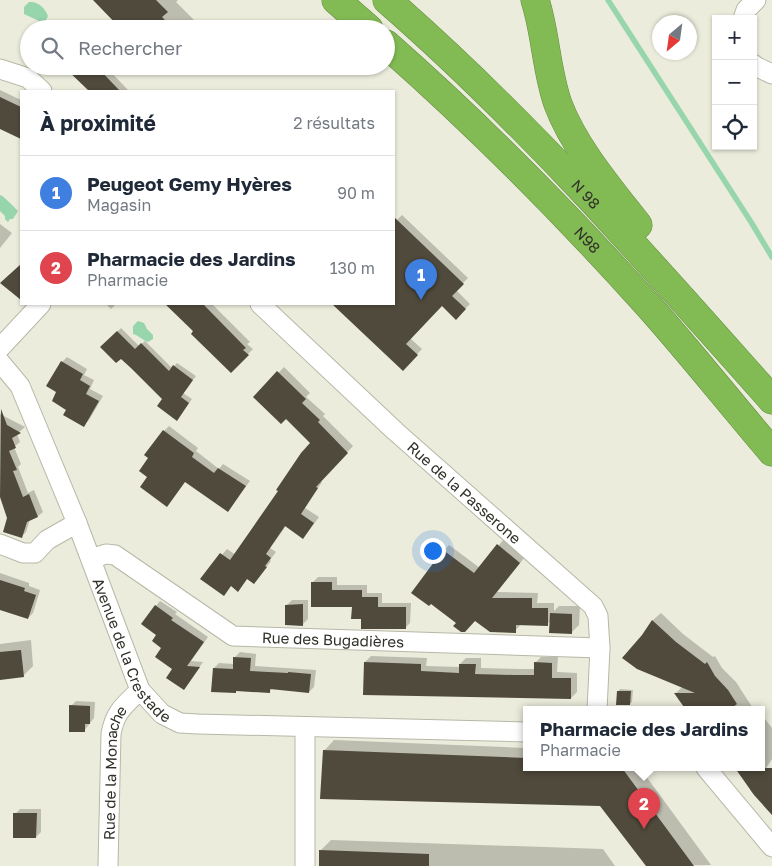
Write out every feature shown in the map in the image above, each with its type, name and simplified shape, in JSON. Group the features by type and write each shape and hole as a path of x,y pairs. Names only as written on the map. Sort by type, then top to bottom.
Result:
{"highway":[{"path":"336,0 359,20"},
{"name":"N 98","path":"387,0 470,75 554,158 772,399"},
{"path":"535,0 541,19 550,75 568,128 611,191 772,399"},
{"name":"N98","path":"395,52 447,97 541,192 647,304 772,452"}],"street":[{"path":"757,67 772,74"},
{"path":"0,69 28,78 41,90"},
{"path":"0,348 40,305"},
{"name":"Rue de la Passerone","path":"261,305 395,431 593,606 598,616 600,648 597,706"},
{"name":"Avenue de la Crestade","path":"0,362 20,386 77,523 140,690 162,714 180,723 523,732"},
{"path":"0,544 23,553 34,553 47,540 77,523"},
{"name":"Rue des Bugadières","path":"91,560 106,554 115,556 233,636 600,648"},
{"name":"Rue de la Monache","path":"108,866 111,734 113,721 124,706 140,690"},
{"path":"305,727 305,866"},
{"path":"709,771 772,847"}],"shaded area":[{"path":"29,2 38,4 45,10 48,16 46,20 37,20 24,14 24,7"},
{"path":"0,195 18,211 13,219 10,219 8,222 0,211"},
{"path":"138,321 144,323 153,335 153,339 148,342 133,334 133,326"}],"building":[{"path":"93,0 156,0 168,12 162,17 165,20 112,20"},
{"path":"72,75 105,75 119,90 88,90"},
{"path":"0,97 20,107 20,139 0,129"},
{"path":"395,218 464,284 452,296 466,309 456,320 442,306 406,344 418,355 403,371 333,305 395,305"},
{"path":"20,265 20,299 0,283"},
{"path":"166,305 204,305 246,348 243,350 249,355 231,373 191,334 193,331"},
{"path":"117,331 135,349 141,343 169,371 173,365 193,380 181,397 189,403 177,421 157,406 162,399 131,368 121,359 116,363 100,347"},
{"path":"61,361 83,374 80,380 90,386 86,394 99,401 84,427 63,415 66,410 52,401 56,392 46,386"},
{"path":"277,371 306,399 302,403 320,420 318,422 348,453 316,487 318,488 301,514 314,523 303,539 285,526 266,554 271,558 265,566 267,567 254,584 247,579 238,592 231,586 224,596 200,579 220,553 230,560 278,491 276,490 301,453 310,443 286,419 281,424 253,397"},
{"path":"1,409 7,425 21,433 12,438 16,448 9,451 17,470 13,471 23,497 29,494 38,517 27,522 22,538 3,532 7,518 0,497"},
{"path":"163,430 194,453 192,457 214,473 218,468 246,486 228,512 185,482 167,507 140,487 147,477 139,471 148,458 144,455"},
{"path":"497,544 520,563 492,598 532,598 532,608 548,608 548,626 516,625 516,633 490,632 475,621 465,632 461,632 453,626 456,623 431,604 429,606 411,593 443,550 474,573"},
{"path":"0,580 25,588 24,591 36,595 28,619 0,610"},
{"path":"311,582 332,582 332,590 362,590 362,597 378,597 378,607 406,607 406,629 361,629 361,619 351,619 352,607 311,607"},
{"path":"303,604 303,626 285,625 285,605"},
{"path":"155,605 173,618 171,620 204,642 187,666 200,667 184,690 166,678 172,669 155,657 161,648 152,641 156,635 141,624"},
{"path":"550,613 572,614 572,634 549,633"},
{"path":"652,620 676,642 705,664 707,662 715,676 728,690 737,704 734,706 683,706 674,693 695,693 637,669 622,658"},
{"path":"21,650 24,677 0,680 0,652"},
{"path":"233,657 251,658 250,671 311,674 309,693 270,689 270,693 211,692 213,668 233,669"},
{"path":"364,662 421,664 421,671 459,673 459,664 476,664 475,674 513,675 534,675 534,662 552,663 552,678 571,678 571,699 363,695"},
{"path":"617,691 631,691 630,705 616,705"},
{"path":"69,705 90,706 90,724 85,724 85,732 69,732"},
{"path":"323,750 523,758 523,771 624,771 694,866 646,866 600,806 320,799"},
{"path":"765,768 772,768 772,815 754,795 737,771 765,771"},
{"path":"13,813 37,813 36,838 13,838"},
{"path":"319,850 429,854 429,866 319,866"}],"waterway":[{"path":"608,0 772,257"}],"place":[{"name":"Peugeot Gemy Hyères","path":"421,300"},
{"name":"Pharmacie des Jardins","path":"644,829"}]}
